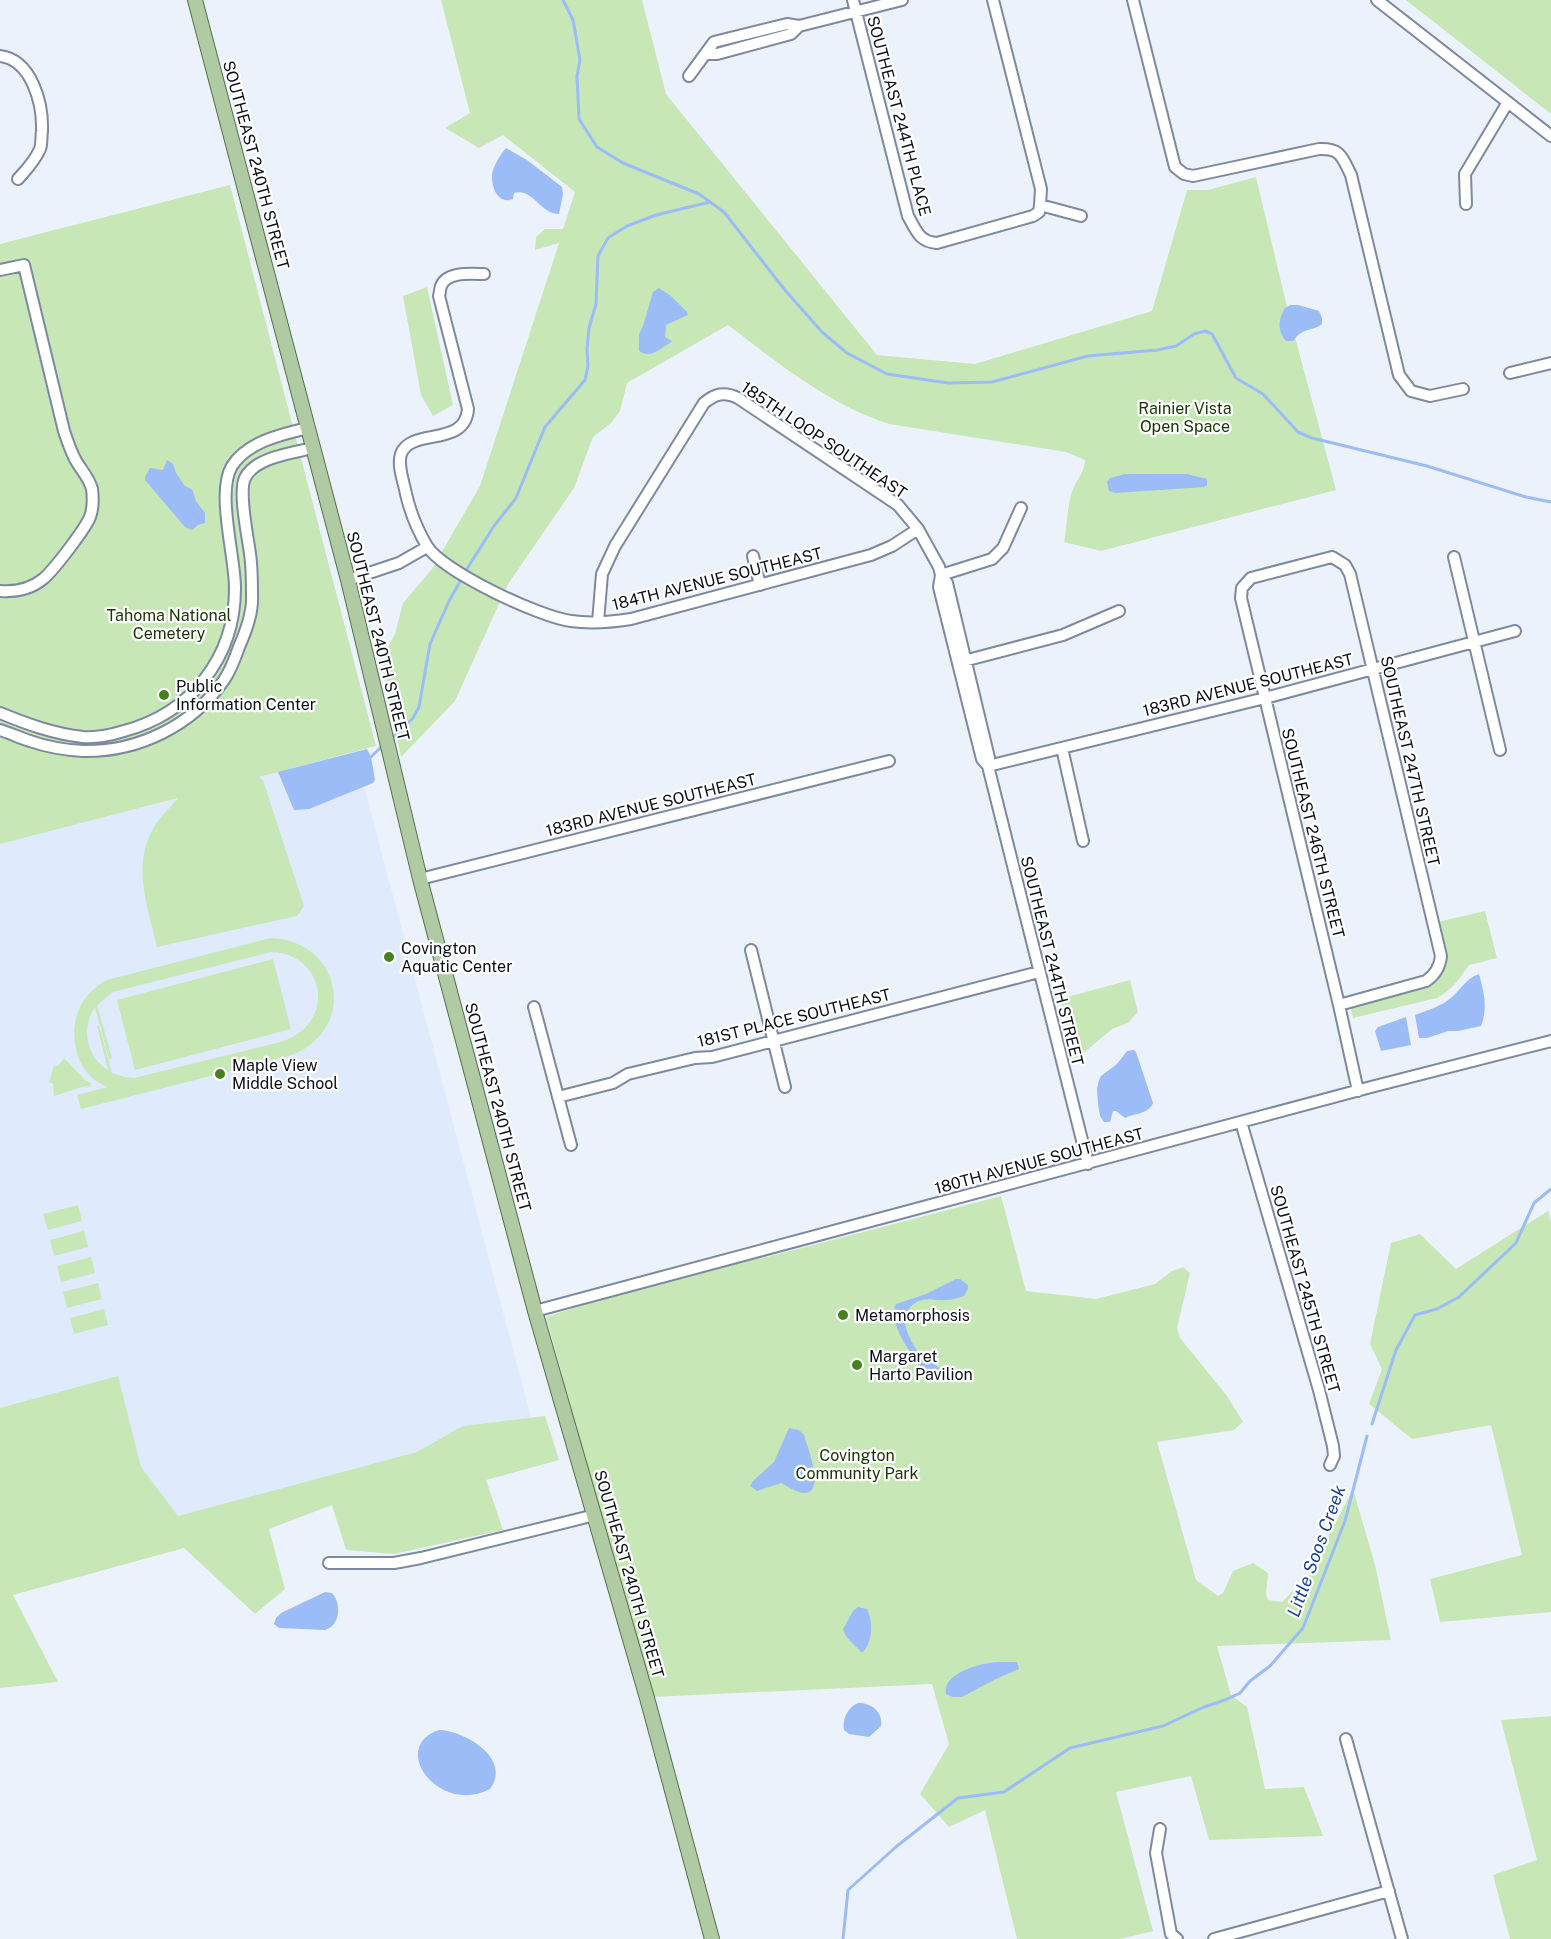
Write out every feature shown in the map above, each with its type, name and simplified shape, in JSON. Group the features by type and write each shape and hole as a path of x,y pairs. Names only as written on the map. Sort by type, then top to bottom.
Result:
{"main road":[{"name":"SOUTHEAST 240TH STREET","path":"195,0 348,580 420,879 535,1311 647,1698 712,1939"}],"street":[{"name":"SOUTHEAST 244TH PLACE","path":"853,0 908,216 920,238 937,243 1033,216 1039,212 1040,205"},
{"path":"689,76 706,54 717,54 791,34 799,26 902,0"},
{"path":"993,0 1041,189 1040,205 1081,216"},
{"path":"1134,0 1175,166 1184,174 1193,176 1320,149 1331,149 1341,156 1351,175 1399,375 1411,391 1430,396 1463,389"},
{"path":"1377,0 1551,136"},
{"path":"0,56 5,56 21,66 26,73 38,99 42,121 41,147 32,165 18,179"},
{"path":"1466,204 1465,174 1508,102"},
{"path":"0,270 24,265 64,431 74,458 92,489 90,517 56,566 43,579 27,588 0,591"},
{"path":"348,580 399,563 427,547 408,501 400,466 402,452 410,444 454,431 465,421 468,408 439,296 441,284 447,278 466,273 484,274"},
{"path":"1510,373 1551,363"},
{"name":"185TH LOOP SOUTHEAST","path":"598,622 602,574 615,546 704,403 719,394 725,393 738,398 898,504 918,529"},
{"path":"0,713 58,733 85,737 108,735 154,721 177,708 188,698 209,674 224,647 233,622 235,587 232,545 225,504 231,468 242,454 262,442 308,428"},
{"path":"274,438 278,457"},
{"path":"0,730 58,749 84,751 117,749 148,740 173,728 198,709 224,680 235,660 248,626 252,598 243,479 260,462 313,448"},
{"path":"941,575 992,559 1003,548 1021,508"},
{"name":"184TH AVENUE SOUTHEAST","path":"427,547 465,578 544,613 572,621 598,622 631,619 871,555 891,546 918,529"},
{"name":"SOUTHEAST 244TH STREET","path":"918,529 939,567 941,575 939,587 962,662 982,759 988,766 1088,1164"},
{"path":"232,545 248,542"},
{"path":"753,556 760,585"},
{"name":"SOUTHEAST 246TH STREET","path":"1340,561 1332,556 1251,578 1242,588 1241,598 1358,1091"},
{"path":"1454,557 1500,750"},
{"name":"SOUTHEAST 247TH STREET","path":"1339,1005 1426,981 1436,971 1441,956 1350,574 1340,561"},
{"path":"962,662 1063,635 1119,610"},
{"name":"183RD AVENUE SOUTHEAST","path":"988,766 1265,698 1515,632"},
{"path":"1062,748 1083,841"},
{"name":"183RD AVENUE SOUTHEAST","path":"420,879 889,761"},
{"path":"751,950 785,1087"},
{"name":"181ST PLACE SOUTHEAST","path":"558,1097 614,1083 628,1074 695,1058 712,1057 773,1039 1039,972"},
{"path":"534,1007 571,1145"},
{"name":"180TH AVENUE SOUTHEAST","path":"535,1311 1551,1041"},
{"name":"SOUTHEAST 245TH STREET","path":"1241,1122 1333,1446 1334,1456 1330,1465"},
{"path":"328,1563 394,1563 595,1515"},
{"path":"1346,1739 1402,1939"},
{"path":"1160,1829 1156,1853 1171,1934 1177,1939"},
{"path":"1214,1939 1389,1890"}],"shaded area":[{"name":"Maple View Middle School","path":"355,752 533,1425 12,1570 0,1525 0,844"}],"green space":[{"name":"Rainier Vista Open Space","path":"441,0 642,0 666,94 877,355 975,364 1152,311 1187,190 1208,190 1256,177 1288,311 1336,490 1101,551 1064,542 1071,495 1083,470 1085,460 1066,452 889,424 867,416 845,406 805,382 728,325 627,383 620,411 611,423 593,437 574,488 508,584 455,701 401,757 381,660 395,634 403,603 432,569 480,486 559,243 535,250 536,237 545,229 563,229 575,192 503,135 479,148 445,128 470,113"},
{"path":"1406,0 1551,0 1551,114"},
{"name":"Tahoma National Cemetery","path":"230,185 376,746 259,777 263,780 304,906 297,916 157,947 146,902 142,871 144,856 147,841 154,827 178,798 0,844 0,244"},
{"path":"427,287 453,405 433,416 421,395 403,296"},
{"path":"1485,911 1497,958 1469,965 1459,979 1437,998 1353,1018 1351,1009 1357,1006 1427,987 1436,980 1442,972 1446,958 1438,922"},
{"path":"271,938 296,943 314,954 327,970 333,989 333,1009 326,1028 311,1044 289,1056 81,1109 77,1095 108,1087 97,1082 81,1064 77,1053 74,1028 86,997 107,980","holes":["271,952 289,956 304,964 313,976 318,990 317,1005 312,1019 301,1032 284,1041 134,1078 112,1073 99,1026 97,1026 108,1070 95,1058 87,1033 95,1007 109,1059 112,1058 97,1005 113,992"]},
{"path":"273,959 291,1029 135,1070 117,1000"},
{"path":"1130,980 1138,1012 1128,1023 1112,1029 1074,1061 1060,999"},
{"path":"64,1058 86,1081 91,1083 90,1087 85,1086 54,1096 53,1084 49,1082 54,1066 58,1066"},
{"name":"Covington Community Park","path":"1001,1196 1026,1291 1096,1299 1155,1284 1172,1271 1183,1267 1190,1273 1177,1328 1180,1338 1227,1396 1243,1422 1234,1430 1157,1442 1196,1580 1218,1596 1223,1593 1233,1571 1253,1563 1268,1573 1266,1594 1268,1600 1282,1602 1308,1576 1353,1489 1375,1565 1391,1640 1217,1646 1231,1695 1247,1707 1265,1789 1304,1787 1323,1836 1209,1840 1191,1776 1116,1792 1153,1931 1120,1939 1017,1939 985,1810 949,1827 920,1794 949,1744 932,1684 652,1697 546,1317 718,1268"},
{"path":"78,1205 82,1221 48,1230 43,1214"},
{"path":"1548,1211 1551,1222 1551,1612 1440,1622 1430,1579 1522,1555 1491,1425 1412,1439 1369,1404 1382,1369 1370,1344 1391,1243 1420,1234 1456,1269"},
{"path":"84,1231 88,1247 54,1256 50,1240"},
{"path":"91,1257 95,1273 61,1282 57,1266"},
{"path":"98,1283 102,1299 67,1308 63,1292"},
{"path":"104,1309 108,1325 74,1334 70,1318"},
{"path":"118,1376 141,1467 178,1516 417,1452 463,1426 545,1416 559,1460 486,1480 503,1530 394,1554 346,1550 332,1505 269,1529 285,1589 255,1614 184,1548 13,1595 58,1682 0,1688 0,1408"},
{"path":"1551,1716 1551,1939 1510,1939 1493,1875 1537,1860 1501,1720"}],"water":[{"path":"506,148 527,160 562,187 559,214 546,210 532,197 521,192 514,193 513,199 508,200 496,194 492,174"},
{"path":"659,288 671,296 688,315 666,325 665,337 672,341 655,352 647,354 639,351 639,334 653,292"},
{"path":"1290,305 1319,311 1322,324 1304,331 1293,341 1286,341 1281,333 1280,321 1285,308"},
{"path":"167,460 173,464 185,486 192,489 196,501 205,513 205,523 192,530 185,527 145,480 150,468 163,470"},
{"path":"1125,474 1187,474 1207,479 1207,486 1115,493 1109,491 1107,482 1110,478"},
{"path":"367,749 371,757 375,780 373,783 309,809 294,810 278,772"},
{"path":"1479,974 1485,1006 1481,1026 1419,1038 1415,1015 1445,1002"},
{"path":"1406,1017 1411,1045 1381,1051 1375,1031 1378,1027"},
{"path":"1134,1050 1153,1103 1145,1111 1125,1118 1113,1111 1110,1122 1104,1122 1100,1116 1098,1104 1099,1080 1117,1064 1127,1051"},
{"path":"956,1279 968,1285 964,1296 948,1300 922,1300 908,1309 906,1316 907,1331 914,1345 923,1357 942,1371 939,1377 931,1379 926,1375 898,1331 894,1312 896,1304 926,1294"},
{"path":"789,1428 799,1430 804,1435 814,1469 814,1486 810,1492 803,1493 781,1483 757,1491 750,1486 774,1462"},
{"path":"325,1592 332,1593 338,1608 334,1624 330,1628 325,1630 279,1628 274,1624 281,1613"},
{"path":"858,1607 867,1609 871,1625 869,1642 863,1652 848,1638 843,1629 853,1611"},
{"path":"1017,1662 1019,1669 962,1697 946,1694 946,1687 956,1675 982,1664"},
{"path":"858,1703 876,1709 880,1716 881,1726 869,1737 849,1734 844,1730 846,1714"},
{"path":"439,1730 461,1735 473,1741 491,1757 495,1767 495,1778 490,1789 471,1795 453,1794 438,1787 426,1776 419,1763 418,1750 424,1739"}],"waterway":[{"path":"563,0 573,20 580,60 577,76 579,119 597,147 623,163 699,194 724,212 784,289 822,332 847,353 887,374 948,383 992,382 1088,356 1157,350 1176,346 1194,334 1205,331 1212,334 1236,378 1263,394 1298,432 1312,438 1427,466 1526,497 1551,502"},
{"path":"465,572 494,526 516,498 545,427 585,380 588,366 589,328 596,304 598,256 608,238 627,226 656,215 710,202"},
{"path":"392,738 413,718 419,707 430,644 462,578"},
{"path":"371,757 382,746"},
{"name":"Little Soos Creek","path":"1372,1424 1396,1350 1415,1315 1437,1309 1459,1297 1516,1243 1534,1203 1551,1189"},
{"name":"Little Soos Creek","path":"843,1939 848,1890 897,1846 958,1798 1004,1792 1070,1748 1163,1726 1225,1700 1240,1693 1250,1681 1270,1666 1303,1628 1345,1521 1367,1436"}],"place":[{"name":"Public Information Center","path":"164,695"},
{"name":"Covington Aquatic Center","path":"389,957"},
{"name":"Maple View Middle School","path":"220,1074"},
{"name":"Metamorphosis","path":"843,1315"},
{"name":"Margaret Harto Pavilion","path":"857,1365"}]}
